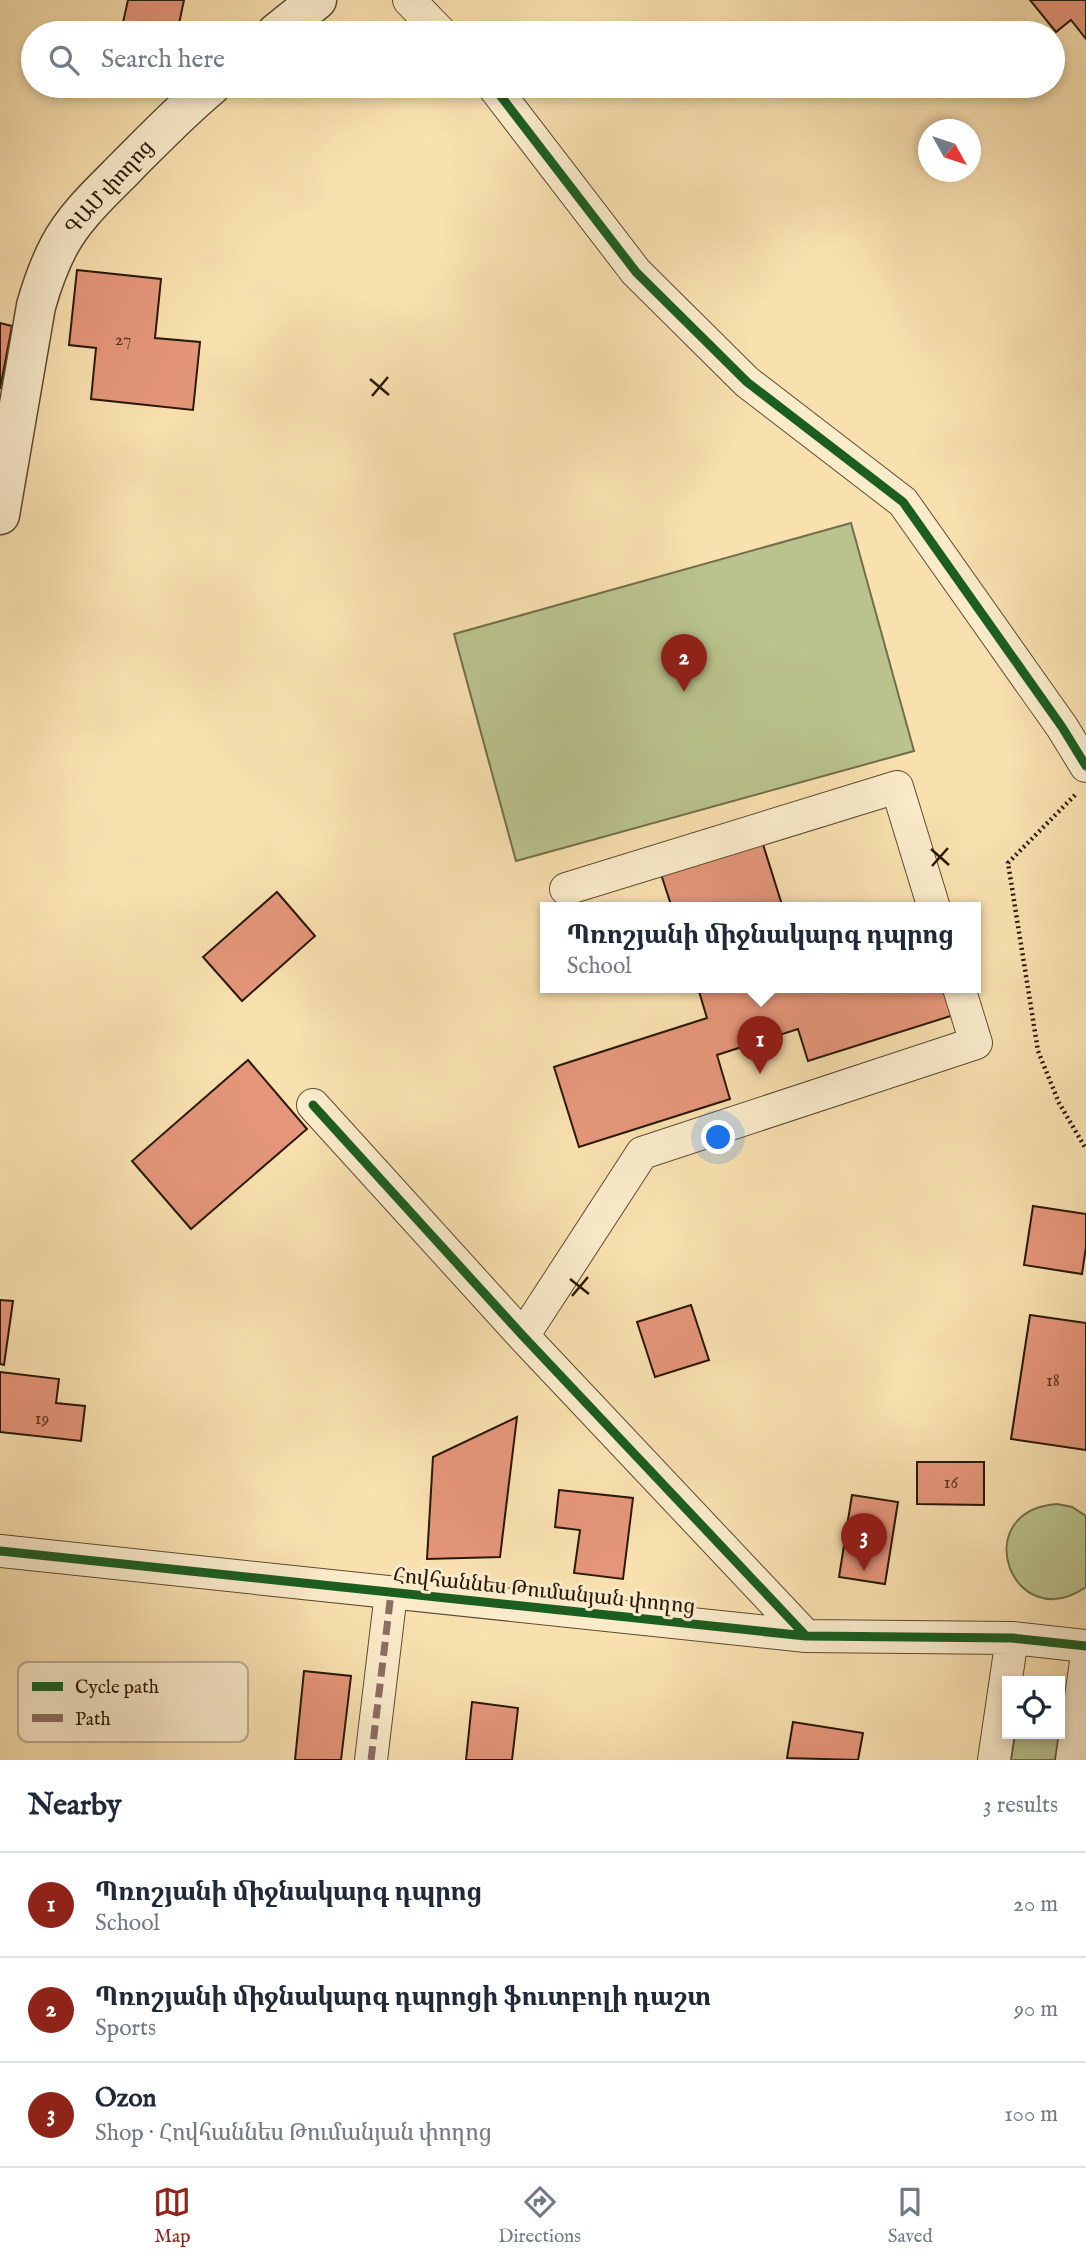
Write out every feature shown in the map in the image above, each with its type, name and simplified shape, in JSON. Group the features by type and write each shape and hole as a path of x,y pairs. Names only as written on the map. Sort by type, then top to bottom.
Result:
{"street":[{"path":"291,21 317,0"},
{"path":"409,0 430,21"},
{"name":"ԳԱՄ փողոց","path":"0,515 36,306 60,245 77,218 196,98"},
{"path":"502,98 636,272 747,382 902,502 1054,716 1081,780"},
{"path":"566,889 897,787 932,902"},
{"path":"523,1336 642,1153 976,1043 961,993"},
{"path":"313,1105 523,1336 806,1636"},
{"name":"Հովհաննես Թումանյան փողոց","path":"0,1551 806,1636 1012,1638 1086,1646"},
{"path":"371,1760 391,1593"},
{"path":"994,1760 1012,1638"},
{"path":"1072,1760 1086,1662"}],"path":[{"path":"1081,780 1008,863 1038,1051 1059,1102 1086,1149"}],"green space":[{"path":"851,523 914,751 516,861 454,634"},
{"path":"1057,1504 1072,1507 1086,1516 1086,1587 1060,1598 1037,1597 1020,1585 1010,1567 1007,1547 1013,1527 1029,1512"},
{"path":"1014,1739 1058,1739 1055,1760 1011,1760"}],"building":[{"path":"128,0 184,0 180,21 123,21"},
{"path":"1030,0 1086,0 1086,39 1071,20 1065,25 1065,21 1047,21"},
{"path":"77,270 161,279 155,338 200,342 193,410 91,399 96,348 69,345"},
{"path":"0,323 12,326 0,389"},
{"path":"761,838 781,902 670,902 660,871"},
{"path":"277,892 315,936 242,1001 203,957"},
{"path":"700,993 951,993 957,1014 808,1061 798,1029 717,1055 730,1099 579,1147 554,1067 707,1018"},
{"path":"248,1060 307,1129 191,1229 132,1161"},
{"path":"1033,1206 1086,1214 1086,1247 1082,1274 1024,1265"},
{"path":"0,1300 13,1301 4,1365 0,1364"},
{"path":"691,1305 709,1360 655,1377 637,1322"},
{"path":"1030,1315 1086,1323 1086,1450 1011,1439"},
{"path":"0,1372 59,1379 56,1403 85,1406 81,1441 0,1432"},
{"path":"517,1417 500,1557 427,1559 433,1457"},
{"path":"917,1462 984,1462 984,1505 917,1504"},
{"path":"559,1490 633,1498 623,1579 574,1573 580,1530 555,1527"},
{"path":"852,1495 898,1502 885,1584 839,1577"},
{"path":"304,1671 351,1676 341,1760 295,1760"},
{"path":"472,1702 518,1708 512,1760 466,1760"},
{"path":"793,1722 863,1733 858,1760 787,1758"}],"marked path":[{"path":"371,1760 391,1593"}],"cycle path":[{"path":"502,98 636,272 747,382 903,502 1062,727 1086,766"},
{"path":"313,1105 523,1336 806,1636"},
{"path":"0,1551 806,1636 1012,1638 1086,1646"}],"place":[{"name":"Պռոշյանի միջնակարգ դպրոցի ֆուտբոլի դաշտ","path":"684,692"},
{"name":"Պռոշյանի միջնակարգ դպրոց","path":"760,1074"},
{"name":"Ozon","path":"864,1571"}]}
